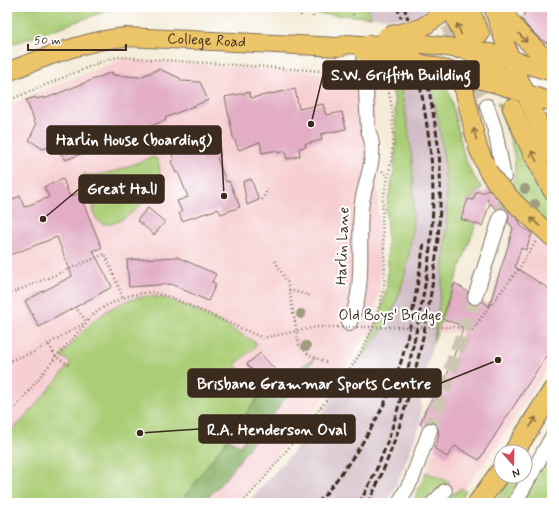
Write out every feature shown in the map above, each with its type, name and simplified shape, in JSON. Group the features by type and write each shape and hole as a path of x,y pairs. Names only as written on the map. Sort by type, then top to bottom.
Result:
{"highway":[{"path":"519,444 552,392"},
{"path":"478,503 493,482"}],"main road":[{"path":"423,36 439,16 444,7"},
{"path":"450,7 470,50 477,58 523,93"},
{"path":"469,7 480,34"},
{"path":"493,7 523,93 552,154"},
{"path":"500,7 518,32 552,64"},
{"path":"354,46 423,36 470,50 510,58 552,72"},
{"name":"College Road","path":"7,72 80,45 125,37 354,46 439,68 552,102"},
{"path":"439,68 458,80 464,89 478,148 496,174 497,184 545,237"},
{"path":"512,108 530,150 552,190"}],"street":[{"name":"Harlin Lane","path":"349,324 357,300 360,264 361,211 368,168 364,139 368,130 365,73 354,46"},
{"path":"487,106 495,130 496,174"},
{"path":"475,297 501,216"},
{"path":"399,503 412,479 430,430"},
{"path":"515,503 552,437"},
{"path":"433,503 445,491"}],"path":[{"path":"300,7 301,17"},
{"path":"313,17 314,7"},
{"path":"349,7 354,16"},
{"path":"7,100 108,59 120,57 365,73"},
{"path":"262,200 268,188"},
{"path":"472,330 545,237"},
{"path":"7,295 105,254 123,298"},
{"path":"275,261 288,283 298,330 298,338 304,350 326,362"},
{"path":"288,283 286,283 288,288 292,292 312,296"},
{"name":"Old Boys' Bridge","path":"88,322 100,309 123,298 144,293 164,295 263,338 317,327 464,327"},
{"path":"75,307 88,322"},
{"path":"7,362 21,358 49,345 88,322"},
{"path":"7,415 16,407 56,357 88,322"},
{"path":"49,345 56,357 69,365"}],"shaded area":[{"path":"368,7 428,8 426,13 418,19 371,17"},
{"path":"122,59 354,75 373,87 381,262 379,293 371,324 466,322 475,297 489,305 521,248 526,250 531,235 552,254 552,360 499,444 493,444 493,451 461,493 426,472 438,436 420,424 426,409 448,373 462,332 366,334 342,374 237,503 7,503 7,105"},
{"path":"390,77 436,80 448,90 452,101 464,155 471,172 482,188 476,192 474,199 468,199 462,219 442,319 433,343 422,386 420,424 401,474 387,503 247,503 294,451 357,364 370,341 382,311 387,286 388,261 386,209 394,171 396,140 395,104"}],"green space":[{"path":"7,7 118,7 7,46"},
{"path":"202,7 368,7 371,17"},
{"path":"390,77 398,77 409,133 414,190 410,248 405,276 396,303 379,335 357,364 378,323 387,286 388,261 386,209 394,171 396,140 395,104"},
{"path":"430,79 440,82 450,94 464,155 471,172 482,188 476,192 474,199 468,199 462,219 476,224 433,343 444,266 447,207 442,147"},
{"path":"497,103 501,104 542,194 552,207 552,229 511,189 515,168 514,157 509,135"},
{"path":"153,157 157,159 160,169 160,177 156,187 141,205 121,220 111,224 103,224 95,216 93,196 84,174 103,174 112,172"},
{"path":"151,296 163,298 191,308 235,330 258,344 235,365 261,393 180,503 7,503 7,434 21,422 71,363 61,356 80,334 111,308 136,298"},
{"path":"316,357 226,478 203,503 180,503 228,438 240,446 256,424 245,415 261,393"},
{"path":"552,448 552,503 521,503"},
{"path":"426,472 450,482 435,490 422,503 413,503"},
{"path":"507,484 518,484 508,503 494,503"},
{"path":"461,488 466,491 458,503 441,503"}],"building":[{"path":"517,7 552,7 552,46 540,39 526,25 521,18 525,14"},
{"path":"159,69 180,78 181,81 200,82 208,100 165,118 166,120 66,160 55,145 43,149 29,140 36,125 26,100 36,97 37,99 43,97 44,99 112,72 113,75 140,77"},
{"path":"295,89 299,109 323,104 326,115 342,112 346,129 321,134 322,140 305,144 306,147 299,148 300,156 287,159 285,151 278,153 277,150 262,153 260,142 239,150 233,137 225,97 249,92 251,98"},
{"path":"206,129 212,145 215,144 220,156 217,158 226,182 229,181 240,207 221,214 218,209 182,221 179,213 182,212 177,201 188,197 178,172 176,173 171,161 174,160 168,143"},
{"path":"63,179 70,197 79,193 102,248 93,251 112,287 39,327 25,301 72,276 57,237 7,256 7,202 20,196 24,207 49,197 44,187"},
{"path":"251,179 259,200 247,205 243,182"},
{"path":"488,189 520,222 521,226 532,233 526,250 521,248 515,267 552,291 552,347 479,460 455,446 447,457 434,448 439,436 437,425 429,422 423,426 420,424 426,409 448,373 464,326 442,319 455,283 468,292 467,299 472,305 477,305 482,301 489,306 509,243 513,228 508,222 509,214 504,208 496,209 490,203 482,226 461,219 468,199 473,200 476,192 485,192"},
{"path":"148,208 165,222 154,235 137,220"},
{"path":"177,257 216,274 212,282 216,284 208,301 171,284 129,287 127,260"},
{"path":"260,353 276,371 263,383 247,364"}],"tunnel":[{"path":"438,7 487,106"},
{"path":"501,216 505,200 504,186"},
{"path":"430,430 475,297"}],"railway":[{"path":"397,7 401,18"},
{"path":"404,7 408,19"},
{"path":"359,503 379,464 394,423 419,316 430,253 433,211 432,169 427,124 419,78"},
{"path":"368,503 378,483 401,422 423,337 434,274 440,211 440,169 437,135 427,79"},
{"path":"318,503 342,473 375,422 392,386 404,353 414,306 424,243"}],"place":[{"name":"S.W. Griffith Building","path":"311,124"},
{"name":"Harlin House (boarding)","path":"224,196"},
{"name":"Great Hall","path":"43,219"},
{"name":"Brisbane Grammar Sports Centre","path":"498,360"},
{"name":"R.A. Henderson Oval","path":"140,433"}]}
